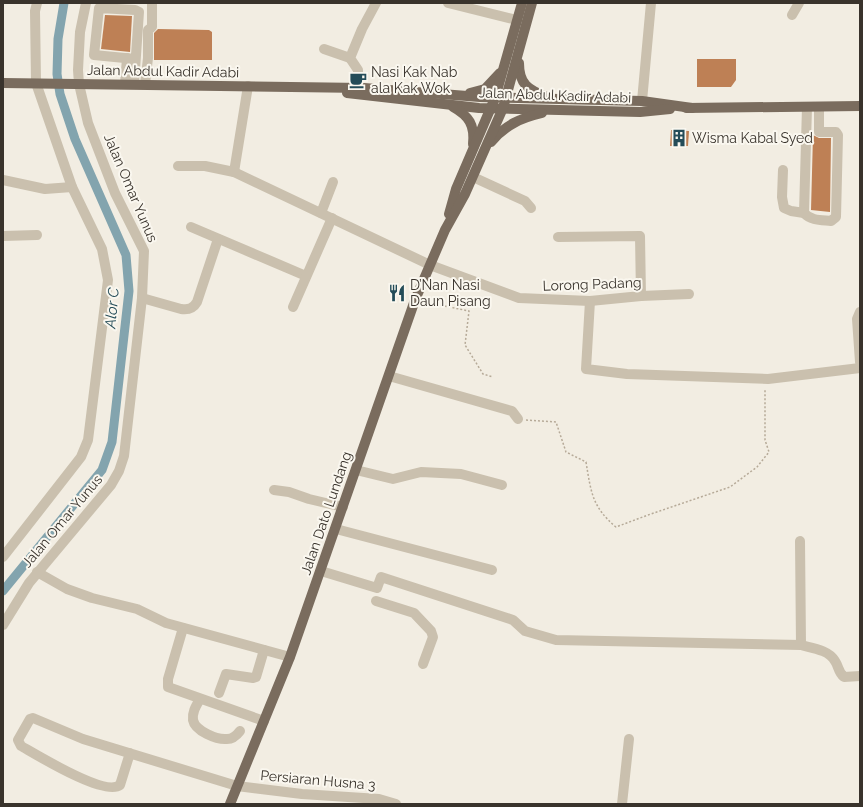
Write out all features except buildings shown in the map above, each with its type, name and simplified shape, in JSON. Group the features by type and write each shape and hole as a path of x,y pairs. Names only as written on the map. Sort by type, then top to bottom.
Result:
{"main road":[{"name":"Jalan Dato Lundang","path":"445,230 456,189 492,108 522,3"},
{"name":"Jalan Dato Lundang","path":"230,804 290,657 415,300 445,230 473,177 505,103 532,3"},
{"path":"519,54 520,79 526,86 554,99"},
{"path":"473,152 474,133 472,125 450,100 485,89 494,81 504,66"},
{"name":"Jalan Abdul Kadir Adabi","path":"3,83 145,84 323,89 358,88 450,100 492,108 505,103 554,99 642,101 692,108"},
{"name":"Jalan Abdul Kadir Adabi","path":"323,89 365,96 450,100 495,98 505,103 560,110 640,112 692,108 860,106"},
{"path":"484,151 495,137 511,123 529,116 560,110"}],"street":[{"path":"3,557 7,544 81,457 88,440 108,280 102,249 72,187 36,83 35,11 37,3"},
{"name":"Jalan Omar Yunus","path":"3,625 37,572 111,485 119,471 124,456 142,298 144,251 115,193 90,130 74,84 80,32 86,3"},
{"path":"145,84 148,58 148,30 152,27 152,3"},
{"path":"350,58 362,29 376,3"},
{"path":"448,3 517,20"},
{"path":"642,101 651,3"},
{"path":"792,15 799,3"},
{"path":"129,84 138,11 98,8 94,55 131,59"},
{"path":"324,49 350,58 358,70 358,88"},
{"path":"234,172 248,86"},
{"path":"804,213 807,107"},
{"path":"819,132 820,107"},
{"path":"783,170 782,197 784,208 791,211 804,213 814,219 832,221 836,217 838,135 836,132 806,132"},
{"name":"Lorong Padang","path":"178,166 205,166 234,172 430,264 519,298 535,300 590,301 641,296 689,294"},
{"path":"473,177 525,201 531,208"},
{"path":"3,180 45,189 72,187"},
{"path":"321,213 333,182"},
{"path":"293,307 332,218"},
{"path":"191,228 306,276"},
{"path":"3,236 36,235"},
{"path":"558,237 640,236 641,296"},
{"path":"142,298 181,309 187,310 193,307 197,302 218,239"},
{"path":"590,301 586,369 634,375 766,379 860,368"},
{"path":"860,312 857,319 860,362"},
{"path":"389,376 512,411 518,419"},
{"path":"356,470 393,478 421,472 461,474 502,485"},
{"path":"274,490 289,492 309,500 343,507"},
{"path":"336,529 492,570"},
{"path":"800,541 801,645"},
{"path":"321,571 377,588 381,577 513,620 525,631 556,640 801,645 827,653 835,660 839,672 844,677 860,676"},
{"path":"37,572 68,589 92,598 137,609 166,623 290,657"},
{"path":"376,601 414,613 431,631 433,637 423,664"},
{"path":"183,628 167,683 168,687 264,721"},
{"path":"219,693 226,674 253,678 256,677 264,650"},
{"path":"200,699 194,710 193,719 195,726 200,730 227,739 234,737 240,731"},
{"name":"Persiaran Husna 3","path":"130,753 120,785 114,787 85,780 64,771 21,746 18,743 18,737 30,719 33,718 83,739 130,753 237,786 396,804"},
{"path":"622,804 629,739"}],"path":[{"path":"415,300 469,311 466,345 483,374 493,377"},
{"path":"518,419 556,422 566,452 586,462 591,491 596,505 603,516 616,527 730,488 757,467 769,452 765,440 766,379"}],"waterway":[{"name":"Alor C","path":"3,591 102,470 112,442 129,291 126,255 75,139 60,94 57,74 58,39 64,3"}],"place":[{"name":"Nasi Kak Nab ala Kak Wok","path":"358,80"},
{"name":"Wisma Kabal Syed","path":"679,138"},
{"name":"D’Nan Nasi Daun Pisang","path":"397,293"}]}
